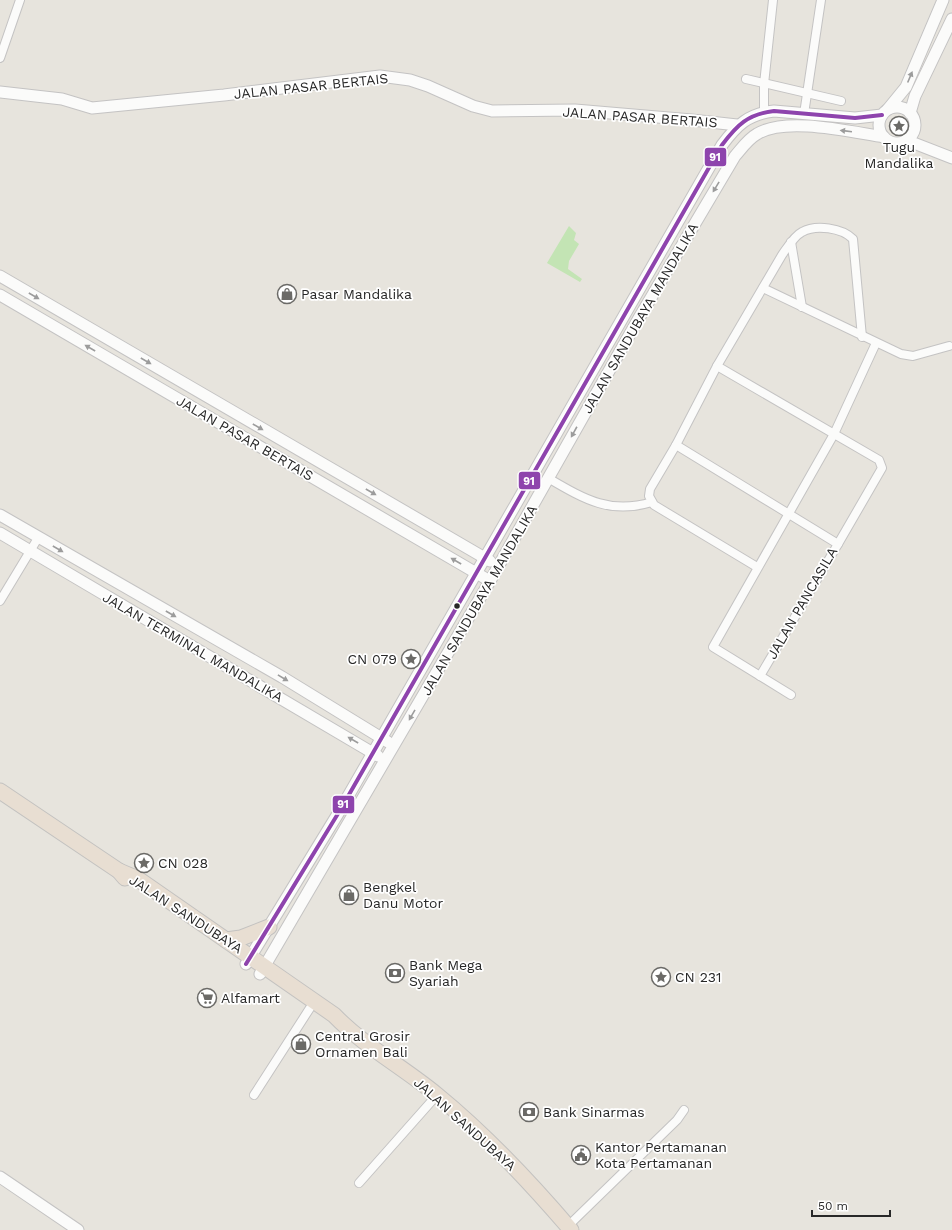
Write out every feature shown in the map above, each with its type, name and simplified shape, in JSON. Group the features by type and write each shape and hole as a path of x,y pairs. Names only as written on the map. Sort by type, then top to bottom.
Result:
{"highway":[{"name":"JALAN SANDUBAYA","path":"0,790 119,871 138,880 226,940 248,960"},
{"name":"JALAN SANDUBAYA","path":"119,871 134,887 334,1015 348,1029 437,1094 499,1152 570,1228"},
{"path":"226,940 241,938 269,928"},
{"name":"JALAN SANDUBAYA","path":"263,970 310,1008 330,1022 348,1029"}],"street":[{"path":"0,58 20,0"},
{"path":"764,112 764,84 773,0"},
{"path":"804,114 821,0"},
{"path":"248,960 321,843 722,145 737,125 764,112 855,118 885,112 896,107 904,108 910,113 914,120 915,128 912,135 906,140 899,143 884,137 880,130 880,122 885,112 906,87 943,0"},
{"path":"910,113 914,96 952,19"},
{"name":"JALAN PASAR BERTAIS","path":"0,92 62,99 92,108 224,95 380,76 410,80 428,86 473,106 492,111 575,110 737,125"},
{"path":"746,79 841,101"},
{"name":"JALAN SANDUBAYA MANDALIKA","path":"263,970 499,566 634,327 735,156 749,139 764,130 783,125 884,137"},
{"path":"906,140 952,158"},
{"path":"690,201 704,208"},
{"path":"757,567 652,502 649,496 650,489 676,445 717,366 763,288 791,242 802,232 814,229 840,231 848,234 853,239 862,336"},
{"path":"791,242 802,307"},
{"path":"0,276 499,566"},
{"path":"763,288 901,354 913,356 949,346"},
{"name":"JALAN PASAR BERTAIS","path":"0,295 490,581"},
{"path":"621,319 634,327"},
{"path":"791,695 713,647 757,567 834,434 876,343"},
{"path":"717,366 876,457 882,466 838,544"},
{"name":"JALAN PANCASILA","path":"676,445 838,544 760,676"},
{"path":"548,478 595,503 615,508 637,506 652,502"},
{"path":"0,516 282,677 394,746"},
{"name":"JALAN TERMINAL MANDALIKA","path":"0,534 386,760"},
{"path":"0,601 38,538"},
{"path":"254,1095 310,1008"},
{"path":"359,1184 437,1094"},
{"path":"570,1228 677,1120 684,1110"},
{"path":"0,1177 78,1230"}],"green space":[{"path":"569,226 576,233 574,240 579,244 569,261 568,269 582,279 580,282 547,263"}],"transit line":[{"name":"91","path":"246,964 339,812 722,145 738,126 750,118 774,111 855,118 882,115"}],"place":[{"name":"Tugu Mandalika","path":"899,126"},
{"name":"Pasar Mandalika","path":"287,294"},
{"name":"CN 079","path":"411,659"},
{"name":"CN 028","path":"144,863"},
{"name":"Bengkel Danu Motor","path":"349,895"},
{"name":"Bank Mega Syariah","path":"395,973"},
{"name":"CN 231","path":"661,977"},
{"name":"Alfamart","path":"207,998"},
{"name":"Central Grosir Ornamen Bali","path":"301,1044"},
{"name":"Bank Sinarmas","path":"529,1112"},
{"name":"Kantor Pertamanan Kota Pertamanan","path":"581,1155"}]}
